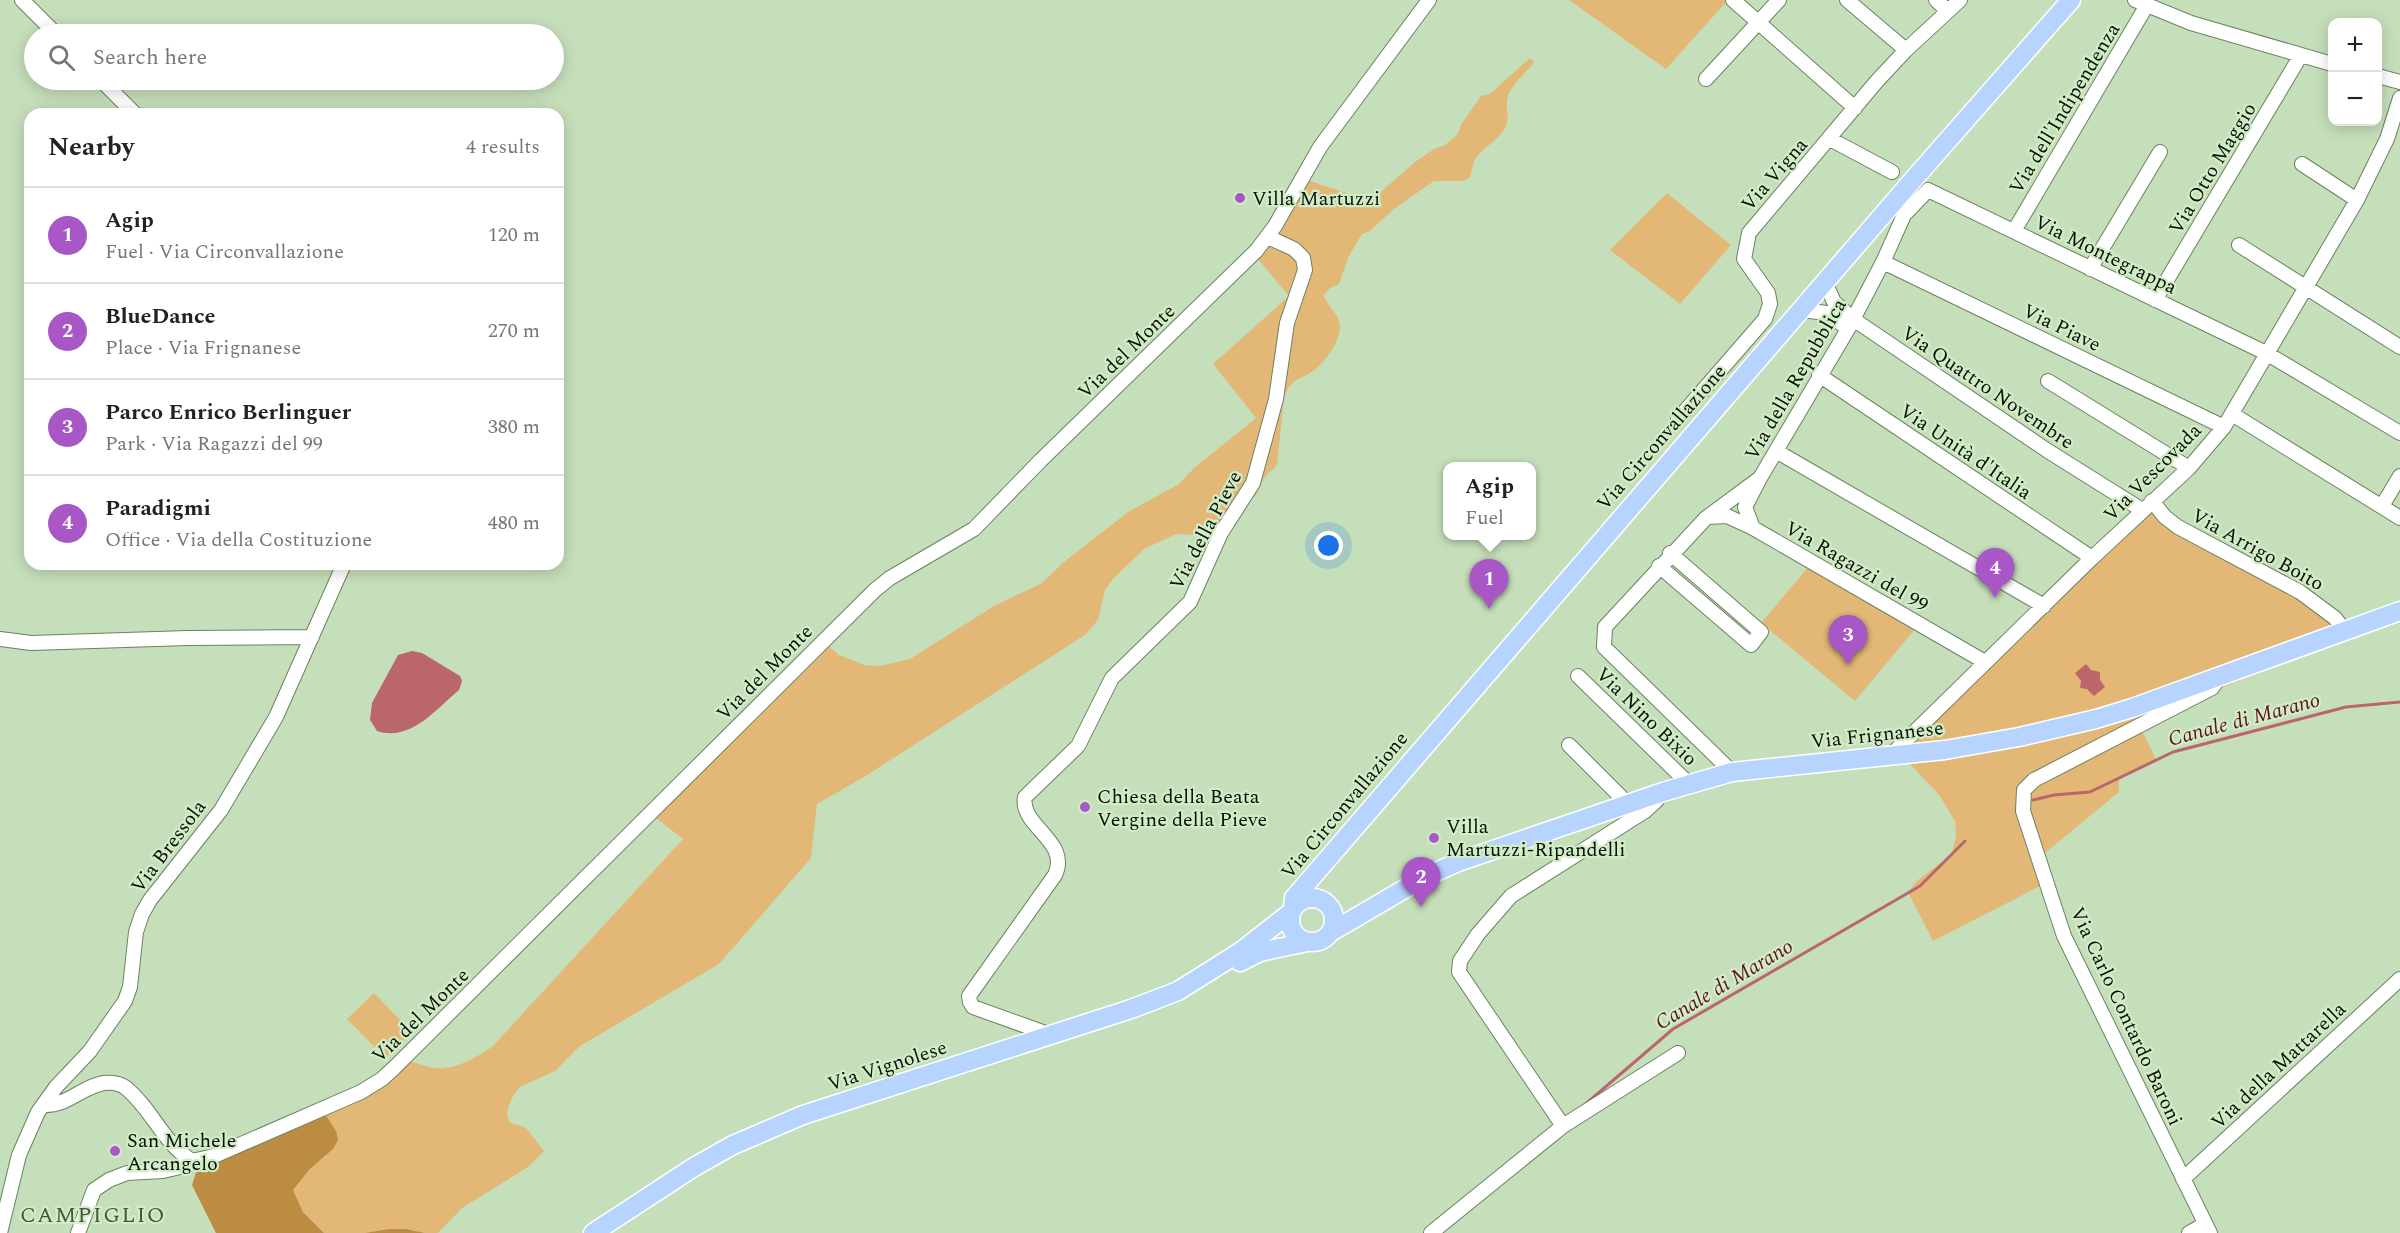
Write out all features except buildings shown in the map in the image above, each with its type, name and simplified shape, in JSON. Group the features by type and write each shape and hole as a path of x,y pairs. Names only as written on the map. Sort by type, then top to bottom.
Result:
{"main road":[{"name":"Via Circonvallazione","path":"1210,972 1240,952 1291,910 1294,898 2071,0"},
{"name":"Via Frignanese","path":"1331,932 1425,877 1458,862 1689,784 1732,772 1963,747 2065,727 2132,708 2400,611"},
{"path":"1312,878 1310,894 1313,898"},
{"path":"1210,972 1233,965 1260,952 1319,941 1331,932 1334,919 1325,902 1313,898 1299,902 1291,910 1289,920 1293,933 1307,942"},
{"path":"1332,912 1365,913"},
{"name":"Via Vignolese","path":"593,1233 694,1167 762,1131 803,1115 1154,1001 1178,991 1210,972"}],"street":[{"path":"22,0 46,24"},
{"name":"Via del Monte","path":"78,1233 91,1196 99,1186 128,1173 170,1170 207,1158 361,1092 382,1079 868,596 890,578 974,530 1268,237 1320,147 1429,0"},
{"path":"1733,0 1855,108"},
{"path":"1706,80 1779,0"},
{"path":"1846,0 1906,50"},
{"path":"1936,0 1948,11"},
{"name":"Via Vigna","path":"1678,420 1765,319 1770,304 1768,293 1744,259 1749,233 1906,50 1960,0"},
{"path":"2141,3 2192,23 2328,63"},
{"name":"Via dell'Indipendenza","path":"2014,231 2141,3"},
{"name":"Via Otto Maggio","path":"2155,300 2301,55"},
{"path":"2382,77 2400,82"},
{"path":"111,90 129,108"},
{"name":"Via Vescovada","path":"1892,755 2092,558 2189,468 2224,427 2357,200 2387,139 2400,98"},
{"path":"1830,139 1892,172"},
{"path":"2090,269 2160,152"},
{"path":"2302,164 2357,200"},
{"name":"Via Montegrappa","path":"1928,190 2266,352 2400,434"},
{"name":"Via della Repubblica","path":"1732,772 1604,647 1605,627 1670,553 1706,518 1760,478 1850,324 1883,262 1904,215 1928,190"},
{"name":"Via della Pieve","path":"1050,1035 978,1009 971,1005 969,996 1060,865 1057,852 1026,809 1026,797 1078,746 1112,678 1190,602 1221,533 1247,493 1257,472 1276,399 1287,323 1305,270 1304,258 1294,249 1268,237"},
{"path":"2239,245 2399,345"},
{"name":"Via Piave","path":"1883,262 2224,427"},
{"name":"Via Quattro Novembre","path":"1825,282 1834,302 1850,324 2048,451 2147,506"},
{"path":"1801,310 1827,313 1850,324"},
{"name":"Via Unità d'Italia","path":"1819,375 1987,490 2092,558"},
{"path":"2048,381 2189,468"},
{"path":"2232,414 2400,518"},
{"path":"1776,451 2044,606"},
{"path":"2382,506 2400,476"},
{"path":"1753,528 1745,507 1760,478"},
{"name":"Via Arrigo Boito","path":"2147,506 2178,527 2307,596 2335,618 2345,631"},
{"name":"Via Ragazzi del 99","path":"1706,518 1727,516 1753,528 1985,662"},
{"path":"1659,566 1751,645 1761,632 1670,553"},
{"name":"Via Bressola","path":"0,1233 23,1143 56,1087 90,1052 125,1001 132,976 135,932 142,914 150,900 220,810 276,717 341,570"},
{"path":"0,639 31,643 188,638 312,638"},
{"name":"Via Carlo Contardo Baroni","path":"2208,1229 2064,936 2026,823 2022,797 2027,785 2034,780 2212,688 2221,675"},
{"name":"Via Nino Bixio","path":"1578,676 1689,784"},
{"path":"1569,745 1628,804"},
{"path":"1561,1123 1459,972 1459,965 1478,934 1511,897 1645,811 1663,792"},
{"name":"Via della Mattarella","path":"2183,1179 2400,980"},
{"path":"1431,1233 1561,1123 1678,1053"},
{"path":"43,1106 63,1103 103,1083 118,1083 141,1104 172,1145 192,1161"},
{"path":"2188,1233 2208,1229"}],"shaded area":[{"path":"1569,0 1728,0 1666,69"},
{"path":"1530,58 1534,62 1513,86 1508,96 1505,128 1476,158 1470,177 1463,181 1434,181 1394,209 1370,231 1362,234 1348,258 1339,284 1330,288 1324,295 1340,323 1337,339 1321,364 1290,385 1284,398 1277,465 1264,478 1256,495 1250,501 1237,506 1208,530 1198,535 1176,534 1144,549 1105,590 1098,620 1085,635 864,777 817,804 811,858 719,964 580,1046 555,1071 520,1087 512,1098 507,1112 509,1122 526,1128 544,1151 528,1167 462,1208 438,1233 406,1229 365,1233 324,1233 303,1212 293,1190 309,1170 326,1156 336,1131 324,1112 408,1062 435,1068 450,1067 465,1062 492,1047 683,839 648,812 825,643 839,655 864,665 880,666 910,659 994,606 1042,583 1064,562 1128,512 1179,484 1194,468 1256,418 1213,364 1289,296 1251,251 1298,177 1361,198 1375,197 1415,162 1434,149 1445,145 1457,135 1462,123 1481,96 1490,94"},
{"path":"1667,193 1731,245 1680,304 1610,250"},
{"path":"2139,508 2306,592 2346,630 2310,653 2209,693 2141,729 2157,761 2119,778 2119,792 2045,853 2050,881 1933,941 1908,892 1918,880 1952,854 1956,836 1955,821 1939,795 1910,764 1895,740"},
{"path":"1809,566 1915,629 1855,701 1761,623"},
{"path":"412,651 422,653 460,676 462,681 459,690 412,728 401,732 377,731 370,720 372,703 398,655"},
{"path":"2086,664 2091,670 2100,672 2100,680 2105,687 2094,696 2087,689 2080,688 2081,681 2075,673"},
{"path":"374,993 412,1032 385,1058 347,1019"},
{"path":"324,1112 336,1131 338,1140 333,1149 309,1170 293,1190 303,1212 324,1233 216,1233 192,1185 198,1166"},
{"path":"406,1229 425,1233 365,1233"}],"waterway":[{"name":"Canale di Marano","path":"2033,800 2054,795 2090,792 2173,752 2346,707 2400,702"},
{"name":"Canale di Marano","path":"1582,1107 1673,1029 1920,886 1965,841"}],"place":[{"name":"Villa Martuzzi","path":"1240,198"},
{"name":"Paradigmi","path":"1995,598"},
{"name":"Agip","path":"1489,609"},
{"name":"Parco Enrico Berlinguer","path":"1848,665"},
{"name":"Chiesa della Beata Vergine della Pieve","path":"1085,807"},
{"name":"Villa Martuzzi-Ripandelli","path":"1434,838"},
{"name":"BlueDance","path":"1421,907"},
{"name":"San Michele Arcangelo","path":"115,1151"}],"district":[{"name":"CAMPIGLIO","path":"93,1214"}]}
